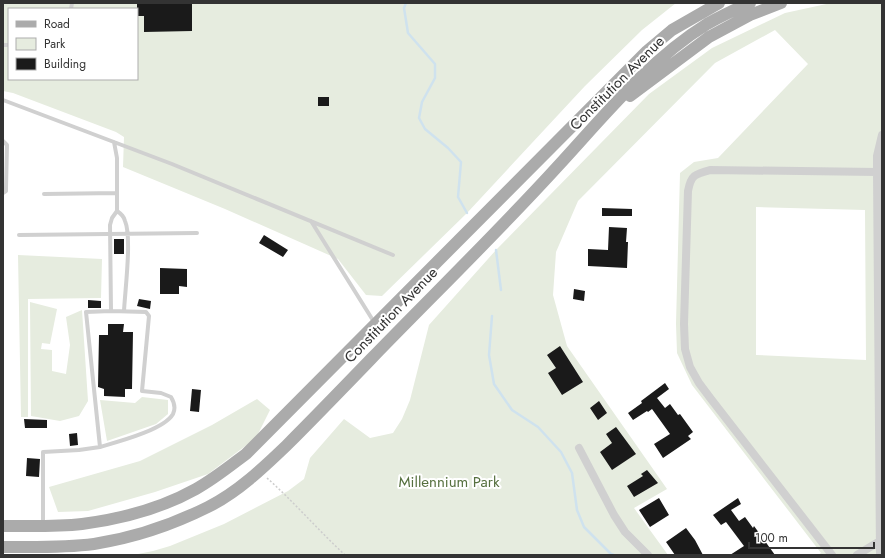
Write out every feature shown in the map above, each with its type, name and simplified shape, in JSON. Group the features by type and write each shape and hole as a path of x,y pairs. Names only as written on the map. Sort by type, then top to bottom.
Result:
{"main road":[{"path":"672,30 702,3"},
{"name":"Constitution Avenue","path":"3,526 82,524 113,519 140,512 167,502 195,489 220,474 246,454 647,51 672,30 719,3"},
{"name":"Constitution Avenue","path":"3,547 59,547 93,544 149,531 184,518 210,506 231,492 259,471 309,423 543,182 653,66 690,36 708,24 750,3"},
{"path":"612,108 638,91 709,37 750,15 780,3"}],"street":[{"path":"880,555 877,172 882,135"},
{"path":"832,555 711,399 699,383 690,367 685,349 684,324 688,191 690,181 696,173 710,170 877,172"},
{"path":"579,448 614,515 625,532 648,555"},
{"path":"858,555 880,541"}],"lane":[{"path":"3,100 114,142 393,255"},
{"path":"3,141 6,145 6,191 3,193"},
{"path":"111,312 109,234 112,218 117,211 117,158 114,142"},
{"path":"44,194 117,193"},
{"path":"117,211 125,220 128,234 124,312"},
{"path":"311,222 375,324"},
{"path":"19,234 196,233"},
{"path":"43,526 43,452 79,450 100,446 126,440 162,425 172,415 174,402 171,396 161,393 142,391 149,316 146,312 86,312 100,446"}],"path":[{"path":"259,471 284,493 345,555"}],"green space":[{"path":"3,3 676,3 642,30 585,86 467,213 382,296 366,295 338,259 225,209 123,167 124,137 116,132 13,93 3,91"},
{"name":"Millennium Park","path":"831,3 882,3 882,555 818,555 821,553 692,385 677,353 676,324 680,173 694,162 718,158 808,64 775,30 715,63 578,201 556,252 553,295 567,346 667,489 634,508 668,555 133,555 170,546 224,524 288,491 304,479 310,458 344,419 370,438 393,433 402,419 410,400 429,325 496,250 649,94 712,48 785,13","holes":["756,207 865,210 866,360 756,355"]},
{"path":"18,255 102,259 101,298 28,299 28,417 21,417"},
{"path":"30,302 57,309 50,344 42,343 41,349 52,350 52,371 66,374 70,345 66,317 82,310 88,401 79,416 60,421 31,416"},
{"path":"142,397 168,400 168,414 156,424 107,441 100,400 135,403"},
{"path":"257,399 270,410 256,438 208,474 155,492 88,511 58,512 49,487 140,461 212,425"}],"building":[{"path":"137,3 192,3 192,31 144,32 144,16 138,16"},
{"path":"318,97 329,97 329,106 318,106"},
{"path":"602,208 632,209 632,216 602,216"},
{"path":"609,227 627,228 627,268 588,266 588,249 608,250"},
{"path":"264,235 288,250 283,257 259,243"},
{"path":"114,239 124,239 124,254 114,254"},
{"path":"160,268 187,269 187,287 179,286 179,294 160,294"},
{"path":"574,289 585,291 584,301 573,299"},
{"path":"139,299 151,301 150,309 137,306"},
{"path":"88,300 101,301 101,308 88,308"},
{"path":"108,324 124,324 123,332 133,332 132,389 125,389 125,397 104,396 104,389 98,387 99,335 108,335"},
{"path":"560,346 583,382 562,395 548,373 556,368 547,355"},
{"path":"665,383 669,389 657,398 665,408 670,404 678,415 680,414 693,432 688,436 691,439 663,458 654,444 670,434 652,409 633,420 628,413"},
{"path":"192,389 201,390 199,412 190,411"},
{"path":"599,401 607,413 598,420 590,408"},
{"path":"24,419 47,420 47,428 25,428"},
{"path":"616,427 636,454 612,470 600,452 612,443 606,434"},
{"path":"77,433 78,445 70,446 69,434"},
{"path":"27,458 40,459 39,477 26,476"},
{"path":"647,470 658,483 634,497 627,486 643,476 641,474"},
{"path":"659,498 669,515 650,527 639,510"},
{"path":"738,498 741,504 731,510 739,521 745,517 753,528 754,526 775,555 730,555 744,546 726,522 721,525 713,515"},
{"path":"686,528 695,540 703,555 675,555 666,542"}],"waterway":[{"path":"406,3 404,8 408,33 435,64 435,78 422,102 419,118 425,129 448,148 461,162 458,197 467,213"},
{"path":"496,250 501,290"},
{"path":"492,316 489,355 494,384 512,410 538,427 561,452 572,473 577,510 584,527 611,554 614,555"}]}
